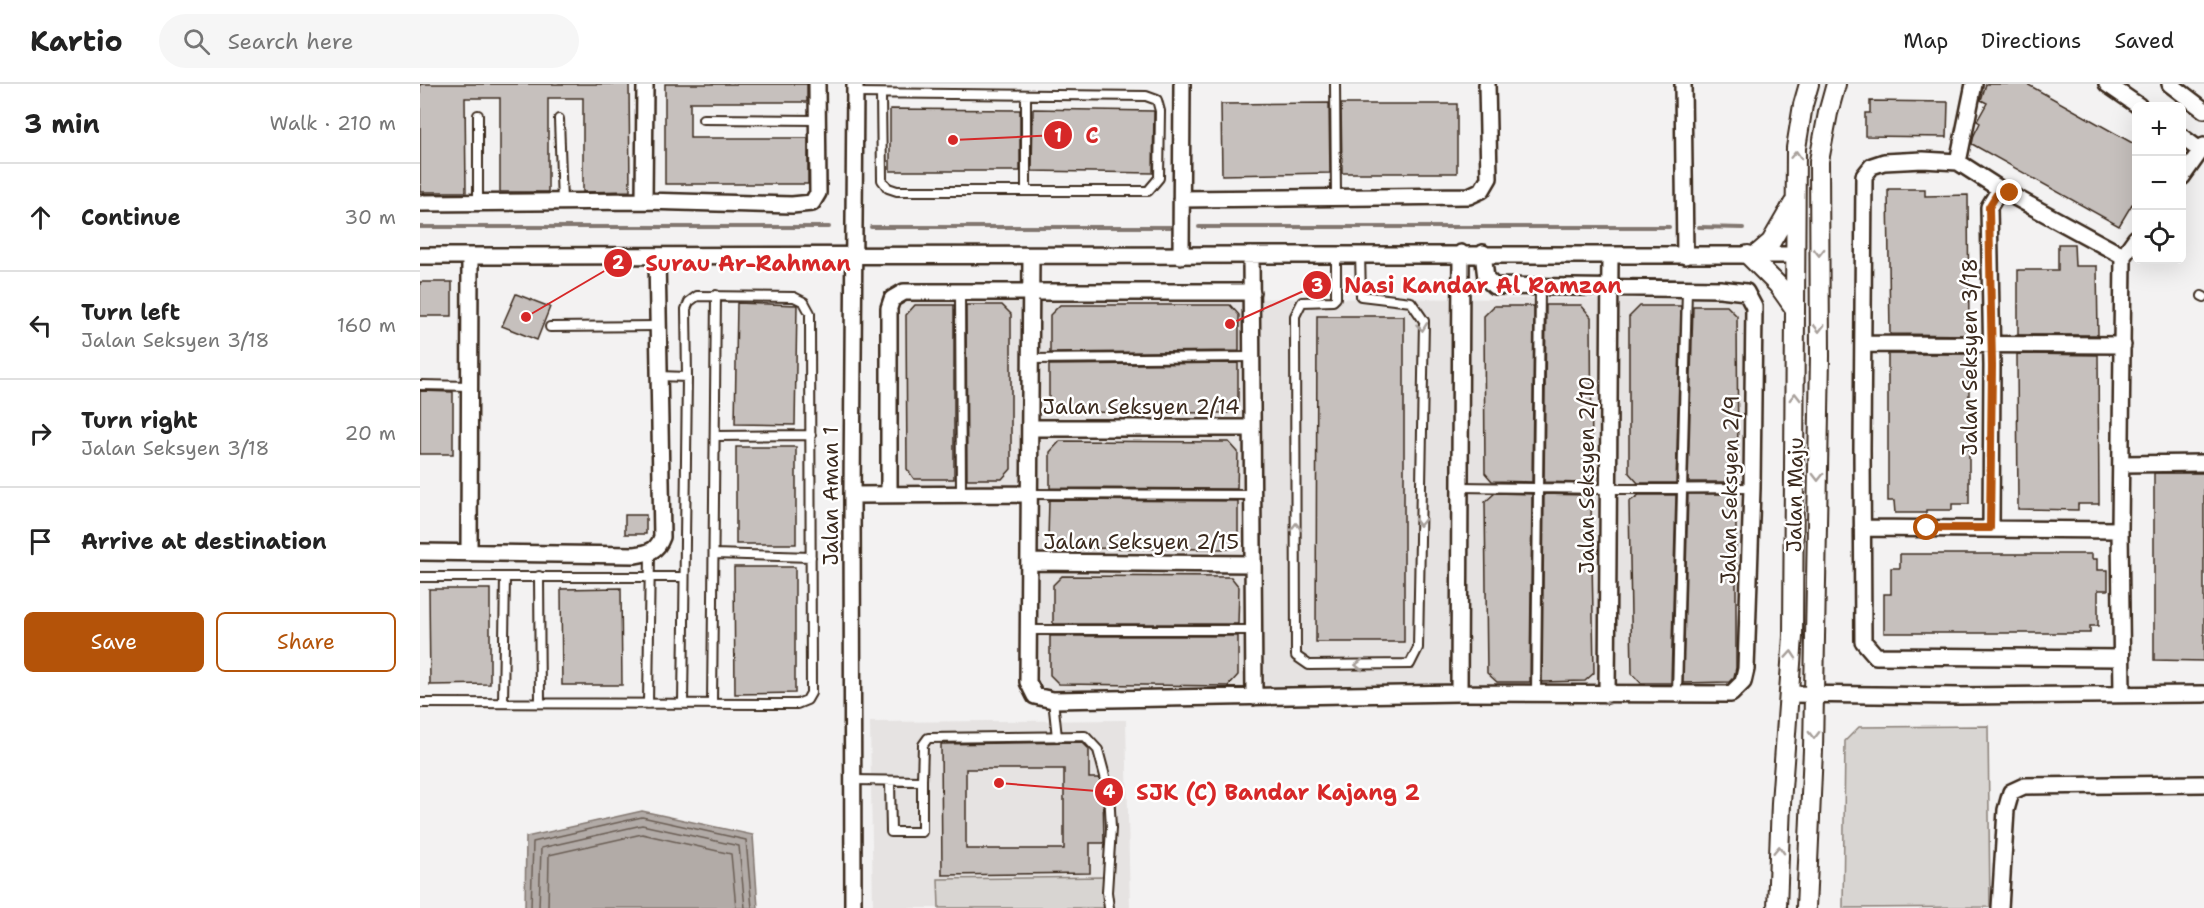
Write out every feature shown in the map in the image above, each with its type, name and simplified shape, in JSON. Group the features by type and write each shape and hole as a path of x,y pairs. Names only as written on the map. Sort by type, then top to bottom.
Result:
{"street":[{"path":"644,201 645,84"},
{"path":"420,203 644,201 792,205 812,203 818,193 817,84"},
{"path":"1181,255 1182,84"},
{"path":"1181,199 1469,196 1482,190 1489,177 1487,84"},
{"path":"1683,84 1685,255"},
{"name":"Jalan Maju","path":"1776,908 1793,636 1796,148 1809,84"},
{"name":"Jalan Maju","path":"1806,908 1809,882 1814,695 1819,161 1836,84"},
{"path":"1958,162 1974,84"},
{"path":"2107,84 2133,102"},
{"path":"2170,84 2204,110"},
{"name":"Jalan Aman 1","path":"853,908 852,495 855,88"},
{"path":"2186,140 2202,149 2186,170"},
{"path":"2121,658 1876,657 1863,641 1864,176 1872,166 1884,162 1923,160 1958,162 2000,189 2123,256"},
{"name":"Jalan Seksyen 3/18","path":"1990,528 1992,344 1989,207 2000,189"},
{"path":"1752,255 1771,242 1790,211 1795,198"},
{"path":"420,256 1461,253 1795,255 1800,250 1819,203"},
{"path":"2122,694 2120,530 2123,256 2132,244"},
{"path":"1459,693 1461,253"},
{"path":"1483,254 1486,278 1494,286 1687,289"},
{"path":"420,552 635,555 650,552 659,544 662,537 657,255"},
{"path":"1251,255 1254,697"},
{"name":"Jalan Seksyen 2/10","path":"1607,695 1610,255"},
{"path":"1752,255 1778,285 1794,309"},
{"path":"1795,255 1813,281 1819,301"},
{"path":"1031,256 1028,682 1035,696 1053,700 1459,693 1677,694"},
{"path":"469,552 470,257"},
{"name":"Jalan Seksyen 2/9","path":"1677,694 1731,694 1743,682 1746,669 1752,488 1754,307 1746,292 1687,289"},
{"path":"889,495 889,308 892,299 904,292 1252,292"},
{"path":"1863,344 2123,345"},
{"name":"Jalan Seksyen 2/14","path":"1030,428 1252,428"},
{"path":"2122,464 2204,463"},
{"path":"852,495 1029,494"},
{"path":"1862,528 2120,530"},
{"name":"Jalan Seksyen 2/15","path":"1029,562 1253,564"},
{"path":"1788,694 2204,694"},
{"path":"2000,908 2006,810 2011,792 2024,786 2204,784"}],"lane":[{"path":"1335,84 1336,196"},
{"path":"855,88 880,94 1146,96 1157,100 1160,122 1159,178 1148,191 897,191 888,188 882,180 880,94"},
{"path":"1026,96 1026,190"},
{"path":"478,115 478,202"},
{"path":"560,119 562,202"},
{"path":"703,119 817,120"},
{"path":"1336,254 1336,298 1333,301 1302,302 1295,316 1296,656 1309,665 1410,664 1418,648 1424,321 1411,302 1361,296 1360,254"},
{"path":"1536,695 1540,288"},
{"path":"1677,694 1687,289"},
{"path":"960,292 961,494"},
{"path":"712,704 716,295"},
{"path":"420,703 648,704 683,704 712,704 797,704 807,700 811,693 810,313 804,302 794,297 697,296 689,302 686,309 683,704"},
{"path":"550,327 658,326"},
{"path":"1030,359 1252,357"},
{"path":"659,376 687,377"},
{"path":"420,386 471,386"},
{"path":"715,436 811,435"},
{"path":"1459,487 1752,488"},
{"path":"1029,494 1253,495"},
{"path":"648,704 650,552"},
{"path":"714,554 811,557"},
{"path":"539,576 540,703"},
{"path":"420,577 684,577"},
{"path":"503,703 505,577"},
{"path":"1028,630 1254,630"},
{"path":"1053,700 1057,737"},
{"path":"890,781 891,832 922,832 923,745 928,738 1085,736 1098,750 1109,791 1107,892 1109,908"},
{"path":"852,780 922,781"}],"shaded area":[{"path":"908,298 1742,299 1749,310 1742,669 1739,680 1730,688 1056,694 1037,690 1033,681 1034,490 896,489 895,308 897,303"},
{"path":"1126,720 1130,908 873,908 870,722"},
{"path":"1988,726 1990,907 1843,908 1845,741 1859,727"},
{"path":"1104,877 1104,908 939,908 938,879"}],"water":[{"path":"642,811 753,835 758,908 525,908 526,837"}],"building":[{"path":"420,84 629,84 630,191 583,192 583,98 548,98 548,192 500,192 500,98 465,98 466,192 420,192"},
{"path":"665,84 807,84 807,102 690,102 690,138 808,138 808,184 665,184"},
{"path":"1986,84 2027,84 2132,143 2132,204 2119,226 1972,144 1980,123 1977,121 1987,103 1981,100"},
{"path":"1870,101 1948,102 1947,137 1865,136 1865,113 1870,113"},
{"path":"1329,103 1330,173 1222,175 1221,104"},
{"path":"1341,104 1457,104 1457,173 1342,173"},
{"path":"890,109 1020,110 1020,171 890,171"},
{"path":"1033,109 1154,111 1153,173 1032,171"},
{"path":"1888,189 1925,189 1925,196 1968,195 1969,335 1890,334"},
{"path":"2058,244 2074,244 2075,266 2097,266 2098,335 2018,335 2018,270 2058,270"},
{"path":"420,282 452,282 452,316 420,316"},
{"path":"516,294 550,307 537,340 502,326"},
{"path":"737,303 797,305 795,425 735,424"},
{"path":"915,305 954,305 954,479 914,479 907,469 906,315"},
{"path":"966,305 1002,305 1011,314 1011,469 1002,479 967,479"},
{"path":"1060,305 1230,305 1239,315 1239,351 1050,353 1050,315"},
{"path":"1546,305 1581,305 1591,317 1592,472 1582,483 1544,482"},
{"path":"1494,306 1534,306 1532,482 1492,481 1485,473 1484,316"},
{"path":"1640,306 1681,306 1676,483 1638,483 1629,473 1629,317"},
{"path":"1693,306 1727,306 1737,316 1738,473 1727,482 1688,482"},
{"path":"1317,316 1404,316 1404,642 1316,642"},
{"path":"1888,354 1969,354 1969,504 1952,504 1952,510 1895,513 1894,501 1888,501"},
{"path":"2017,354 2098,355 2099,504 2078,504 2078,510 2018,509"},
{"path":"1238,363 1238,403 1228,413 1059,412 1049,402 1049,365"},
{"path":"420,391 453,392 453,454 420,454"},
{"path":"1060,441 1229,442 1238,452 1237,489 1050,488 1050,452"},
{"path":"736,447 796,447 796,544 736,544"},
{"path":"2154,473 2204,473 2204,661 2154,660"},
{"path":"1495,493 1532,494 1530,682 1497,682 1487,673 1485,502"},
{"path":"1544,494 1584,495 1591,502 1594,673 1585,681 1542,682"},
{"path":"1688,494 1728,494 1736,503 1736,668 1734,677 1729,682 1683,683"},
{"path":"1639,495 1676,495 1671,683 1641,683 1632,674 1629,502"},
{"path":"1049,500 1238,501 1238,539 1229,549 1059,548 1048,539"},
{"path":"625,515 646,515 646,534 625,534"},
{"path":"1900,554 2092,554 2092,559 2097,559 2097,570 2108,570 2108,590 2098,590 2098,626 2090,626 2090,633 1884,633 1884,594 1891,594 1891,568 1900,568"},
{"path":"734,567 795,567 795,693 735,694"},
{"path":"1062,576 1231,577 1239,587 1238,624 1053,624 1053,585"},
{"path":"621,588 622,685 562,685 561,589"},
{"path":"429,589 490,589 490,684 430,685"},
{"path":"1050,636 1238,636 1238,675 1228,686 1059,684 1050,675"},
{"path":"1082,742 1089,749 1089,778 1099,778 1103,792 1104,843 1090,843 1090,873 942,875 941,744","holes":["966,769 1064,769 1064,849 966,849"]}],"waterway":[{"path":"420,227 829,227"},
{"path":"871,227 1173,227"},
{"path":"1199,227 1669,227"},
{"path":"1699,227 1743,228"}],"place":[{"name":"C","path":"953,140"},
{"name":"Surau Ar-Rahman","path":"526,317"},
{"name":"Nasi Kandar Al Ramzan","path":"1230,324"},
{"name":"SJK (C) Bandar Kajang 2","path":"999,783"}],"route":[{"path":"1927,528 1990,528 1992,366 1989,207 2000,189 2010,193"}]}
